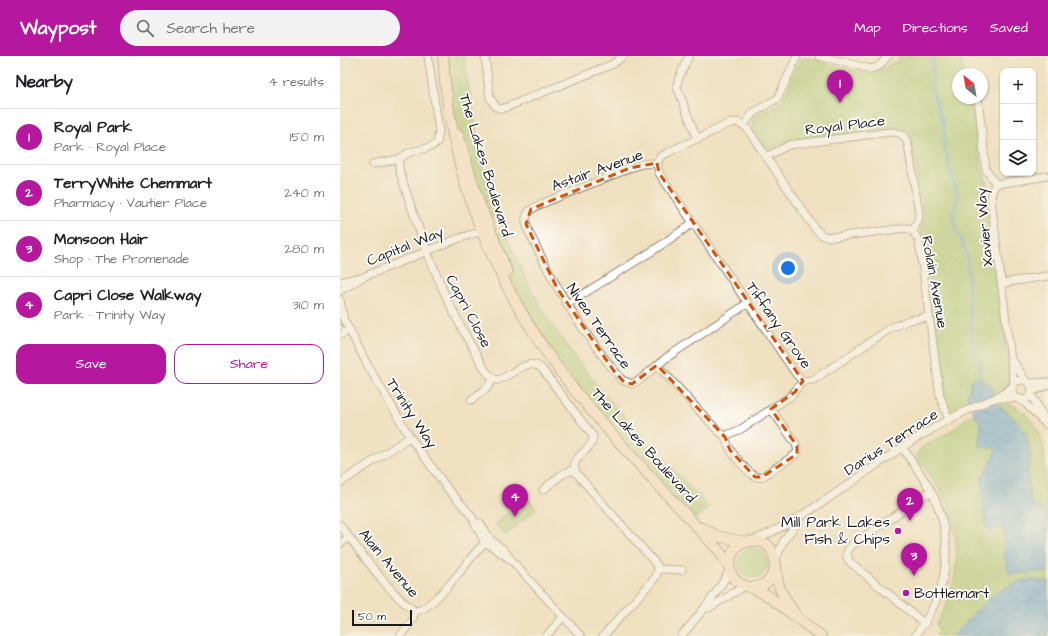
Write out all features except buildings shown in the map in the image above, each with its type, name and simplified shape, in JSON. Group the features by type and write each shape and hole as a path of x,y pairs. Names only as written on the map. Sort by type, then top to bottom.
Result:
{"street":[{"path":"373,164 399,160 408,153 435,145 439,139 428,56"},
{"name":"The Lakes Boulevard","path":"443,56 444,76 458,134 484,227 532,328 550,357 583,400 694,522 720,552 730,569"},
{"path":"484,56 490,98 492,103 498,109 506,108 613,64 623,56"},
{"path":"688,56 678,80 677,87 698,139"},
{"path":"744,125 753,113 778,98 797,56"},
{"path":"819,56 871,69 879,66 888,56"},
{"name":"Xavier Way","path":"979,104 986,170 996,184 992,191 991,200 1012,356 1014,385"},
{"name":"Astair Avenue","path":"528,212 541,204 630,168 641,164 657,163 663,155 728,123 736,122 744,125"},
{"name":"Rolain Avenue","path":"744,125 816,230 823,236 834,238 906,228 913,230 919,241 940,396 950,420"},
{"name":"Royal Place","path":"766,157 789,145 890,132 901,134 905,138 908,145 919,213 918,220 913,230"},
{"name":"Capri Close","path":"399,160 399,169 426,251 465,336 489,375 494,379"},
{"name":"Tiffany Grove","path":"657,163 659,173 802,381 813,380 897,325 929,317"},
{"path":"996,184 1048,176"},
{"name":"Nivea Terrace","path":"528,212 526,220 528,228 567,304 604,358 624,382 629,384 637,382 657,365 748,303"},
{"path":"567,304 654,250 693,223"},
{"name":"Capital Way","path":"340,291 363,277 484,227"},
{"path":"1002,283 1048,276"},
{"name":"Capital Way","path":"340,282 363,277"},
{"name":"Trinity Way","path":"340,300 342,314 381,391 410,437 443,482 470,515 481,524 488,542 504,550 511,560 581,636"},
{"path":"340,335 350,330"},
{"name":"Xavier Way","path":"1012,356 1018,371 1027,382"},
{"path":"471,400 486,389 494,379 507,377 526,365 534,364 542,369 593,436 590,446 574,462 574,469 579,478 651,556 658,569 656,577 649,586 602,636"},
{"path":"657,365 716,429 725,436 728,447 733,454 755,477 762,477 795,456 798,451 796,444 771,409"},
{"path":"725,436 741,429 795,392 802,381"},
{"path":"1048,382 1019,381 1014,385 1013,392 1048,426"},
{"path":"1027,382 1048,426"},
{"name":"Darius Terrace","path":"749,541 777,531 805,514 903,448 970,409 996,398 1014,385"},
{"path":"1019,399 1027,398 1031,393 1048,385"},
{"name":"Darius Terrace","path":"996,398 1019,399"},
{"path":"340,484 410,437"},
{"path":"903,448 931,491 943,519 946,532 947,559 940,593 925,624 916,636"},
{"path":"543,490 561,475 574,469"},
{"path":"925,624 851,563 846,557 846,553 852,545 931,491"},
{"name":"Darius Terrace","path":"776,561 784,540 791,529 805,514"},
{"name":"The Lakes Boulevard","path":"694,522 717,536 749,541"},
{"name":"Alain Avenue","path":"340,525 389,587 405,604 415,611 419,611 428,606 488,542"},
{"path":"340,544 349,537"},
{"path":"681,636 702,613 721,586 730,569 730,559 733,552 749,541 767,545 776,561 779,585 785,599 798,618"},
{"path":"702,613 717,601 748,587 766,584 774,574 776,561"},
{"path":"658,569 682,570"},
{"path":"730,569 738,583 767,595 818,635"},
{"path":"400,636 409,626 415,611"},
{"path":"546,636 563,617"}],"highlighted area":[{"path":"657,163 659,173 803,381 795,392 771,409 797,446 797,454 762,477 755,477 730,450 725,437 657,365 632,384 624,382 614,371 557,288 526,224 531,209 630,168"}],"green space":[{"path":"446,56 464,56 478,143 475,144 496,216 487,219 452,105"},
{"path":"899,56 961,56 963,68 952,68 952,104 971,104 982,170 987,182 985,191 1011,381 1005,390 961,409 953,410 948,408 944,396 921,227 924,216 910,134 905,129 898,127 788,141 770,149 762,143 753,128 752,121 755,117 773,107 784,97 796,66 803,58 810,58 843,68 868,73 874,73 892,63 899,62"},
{"path":"504,231 544,313 578,361 613,404 709,507 696,519 599,413 563,368 547,344 524,305 494,236"},
{"path":"1000,404 1012,405 1023,411 1034,424 1043,443 1045,457 1045,488 1048,497 1048,636 938,636 936,634 939,630 936,623 944,611 954,582 956,566 955,535 948,506 917,455 920,449 954,429 970,416"},
{"path":"527,496 536,509 506,535 495,524"},
{"path":"753,548 764,552 768,563 764,574 753,578 742,574 738,563 742,552"}],"water":[{"path":"979,378 994,388 992,392 998,405 1019,422 1027,437 1031,457 1027,471 1030,498 1034,505 1048,513 1048,572 1029,572 1010,575 1005,558 1004,529 999,527 990,531 986,529 982,478 997,451 993,447 984,448 980,446 981,423 977,419 967,398 971,380"},
{"path":"1026,580 1048,581 1048,636 953,636 985,602 994,595"}],"waterway":[{"path":"933,56 932,90 944,126 945,149 958,194 953,214 956,229 967,255 971,330 979,356 979,380"},
{"path":"1029,582 1030,569"}],"place":[{"name":"Royal Park","path":"840,103"},
{"name":"Capri Close Walkway","path":"515,517"},
{"name":"TerryWhite Chemmart","path":"910,521"},
{"name":"Mill Park Lakes Fish & Chips","path":"898,531"},
{"name":"Monsoon Hair","path":"914,576"},
{"name":"Bottlemart","path":"906,593"}]}
